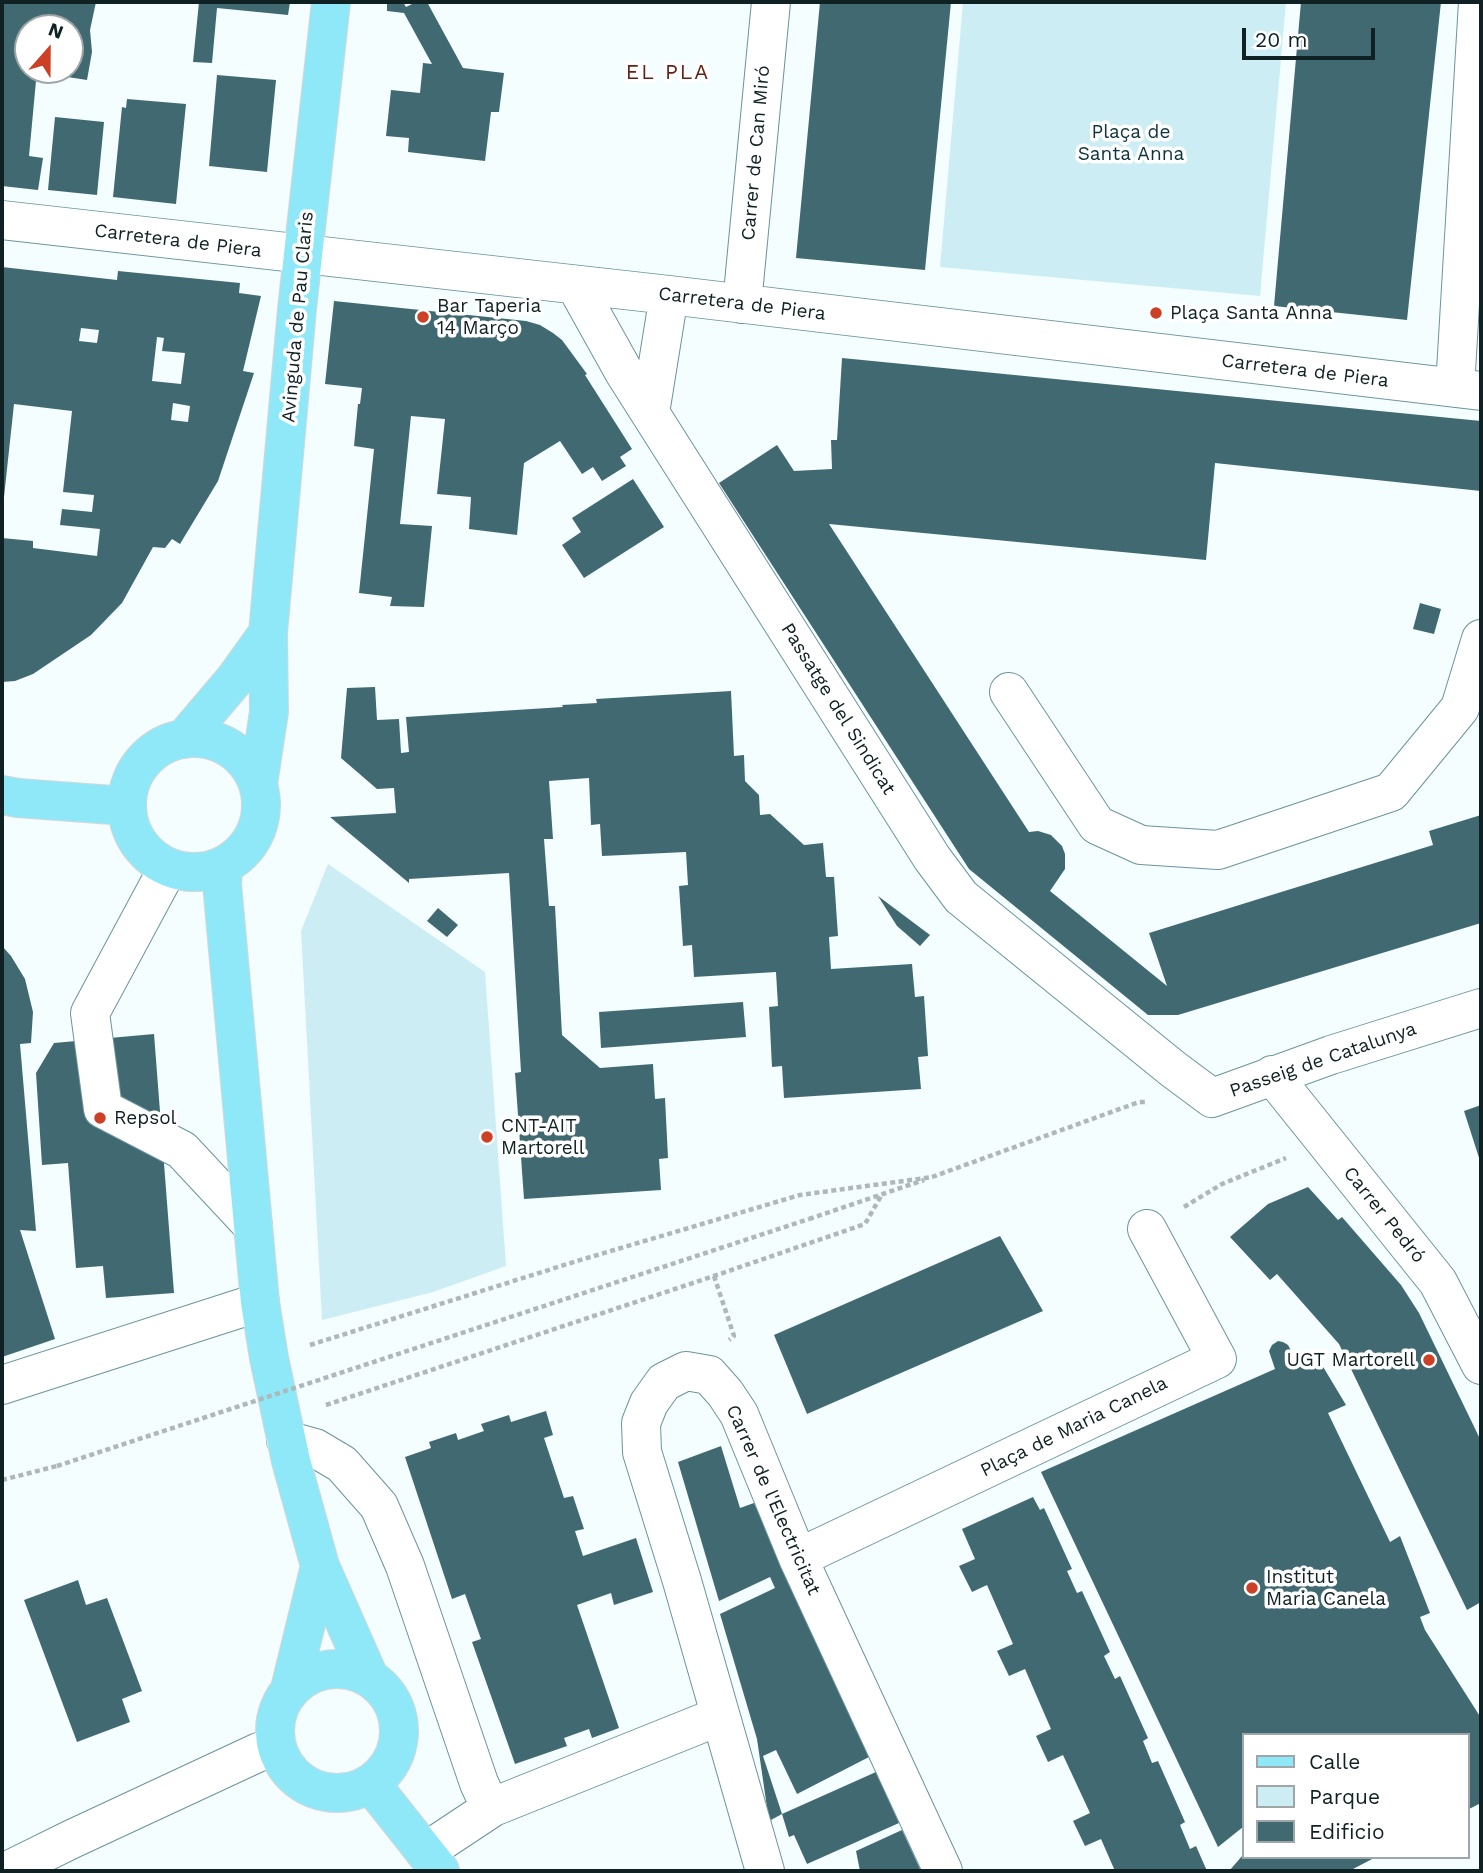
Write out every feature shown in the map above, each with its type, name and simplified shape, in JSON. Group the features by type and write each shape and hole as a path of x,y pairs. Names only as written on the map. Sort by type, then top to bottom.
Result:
{"main road":[{"name":"Avinguda de Pau Claris","path":"258,784 269,712 268,633 303,255 331,2"},
{"path":"184,739 268,633"},
{"path":"174,740 204,740 221,744 237,753 252,770 258,784 262,814 255,836 242,854 223,866 205,872 168,868 138,844 130,826 126,806 130,785 139,765 155,750 174,740"},
{"path":"2,795 126,806"},
{"path":"223,866 222,884 260,1302 269,1358 284,1430 320,1566 369,1677"},
{"path":"290,1689 309,1674 330,1667 369,1677 384,1691 395,1708 399,1729 396,1749 387,1767 371,1784 356,1791 335,1793 316,1789 299,1780 285,1766 276,1746 276,1714 290,1689 320,1566"},
{"path":"371,1784 433,1862"}],"street":[{"name":"Carrer de Can Miró","path":"742,304 771,2"},
{"path":"1468,390 1478,2"},
{"name":"Carretera de Piera","path":"2,220 669,295 1468,390"},
{"name":"Passatge del Sindicat","path":"576,286 624,372 932,858 961,897 1173,1069"},
{"path":"650,413 669,295"},
{"path":"1009,692 1097,825 1141,845 1218,850 1391,792 1460,708 1480,644"},
{"path":"168,868 90,1013 103,1109 182,1150 253,1226"},
{"name":"Passeig de Catalunya","path":"1173,1069 1212,1098 1272,1075 1481,1008"},
{"name":"Carrer Pedró","path":"1272,1075 1438,1282 1476,1342"},
{"name":"Plaça de Maria Canela","path":"799,1558 1217,1359 1147,1229"},
{"path":"2,1385 260,1302"},
{"path":"686,1370 664,1382 649,1403 641,1423 642,1452 765,1871"},
{"name":"Carrer de l'Electricitat","path":"686,1370 709,1375 739,1414 799,1558 943,1871"},
{"path":"284,1430 342,1464 379,1506 405,1566 479,1783 494,1807"},
{"path":"433,1862 494,1807 720,1716"},
{"path":"7,1871 96,1827 276,1746"}],"path":[{"path":"2,1480 57,1466 881,1196 1139,1102 1212,1098"},
{"path":"1222,1184 1325,1142"},
{"path":"269,1358 800,1195 933,1177"},
{"path":"284,1430 864,1224 881,1196"},
{"path":"686,1370 734,1336 714,1276"}],"green space":[{"name":"Plaça de Santa Anna","path":"963,2 1286,2 1260,296 940,267"},
{"path":"328,864 485,972 506,1266 433,1292 322,1320 301,931"}],"building":[{"path":"2,2 96,2 90,30 92,52 87,80 84,80 84,14 14,14 14,84 36,84 29,156 43,158 38,190 2,186"},
{"path":"199,2 290,2 288,15 217,8 212,63 193,62"},
{"path":"387,2 403,2 406,7 416,2 427,2 463,68 504,73 499,112 491,112 485,161 408,152 409,138 386,136 391,90 420,93 423,63 432,64 404,13 387,11"},
{"path":"820,2 951,2 925,270 796,258"},
{"path":"1301,2 1441,2 1407,320 1274,306"},
{"path":"217,75 276,80 267,172 209,166"},
{"path":"127,99 186,104 176,204 113,197 122,107 126,108"},
{"path":"55,117 104,122 97,195 48,190"},
{"path":"2,267 117,280 118,271 240,283 239,293 261,296 243,371 254,373 218,481 180,544 172,539 165,548 153,547 122,603 91,635 33,674 15,681 2,682 2,538 33,541 33,548 97,556 100,529 60,525 62,509 92,512 94,495 63,492 72,411 14,404 2,497","holes":["81,328 99,330 97,343 79,341","157,337 164,338 162,351 185,353 181,384 152,381","173,403 190,406 188,422 171,420"]},
{"path":"334,301 526,321 540,325 562,340 587,374 585,375 632,449 620,457 626,466 602,481 593,467 582,474 560,441 524,463 517,535 469,529 471,497 437,494 445,419 411,416 400,524 432,526 424,607 390,606 392,597 359,593 374,449 354,446 362,388 325,384"},
{"path":"842,358 1481,421 1481,491 1215,463 1206,560 829,524 1029,832 1038,831 1051,835 1062,846 1065,869 1050,891 1167,986 1149,933 1433,845 1429,831 1481,815 1481,923 1178,1015 1148,1015 969,869 719,483 777,445 794,471 832,469 831,440 837,440"},
{"path":"633,479 664,527 584,578 562,545 581,532 572,518"},
{"path":"1420,603 1441,609 1434,634 1413,629"},
{"path":"375,687 377,720 399,719 401,753 409,752 406,717 563,707 562,705 597,703 596,699 731,691 734,756 744,755 745,781 759,795 760,815 770,814 804,845 823,843 826,877 834,877 838,936 829,937 831,969 912,964 915,997 924,996 928,1056 918,1057 921,1089 784,1098 782,1066 772,1067 769,1007 778,1006 776,972 694,977 692,945 683,946 679,886 688,885 686,852 602,856 600,824 591,825 589,778 549,781 553,839 544,839 549,906 555,906 562,1035 600,1068 653,1064 655,1099 665,1098 668,1158 659,1159 661,1190 524,1199 515,1073 521,1072 509,873 409,879 409,883 330,817 396,813 394,788 377,789 341,758 347,688"},
{"path":"878,896 930,935 920,946 897,926"},
{"path":"438,908 458,925 447,937 427,921"},
{"path":"2,946 25,979 33,1012 31,1043 20,1044 36,1231 20,1230 55,1339 2,1357"},
{"path":"743,1002 746,1037 601,1048 599,1012"},
{"name":"Repsol","path":"154,1034 174,1293 106,1298 103,1266 76,1268 68,1163 42,1165 36,1073 54,1043"},
{"path":"1481,1105 1481,1164 1464,1111"},
{"path":"1308,1187 1338,1220 1342,1217 1401,1285 1419,1313 1481,1441 1481,1602 1467,1610 1339,1344 1277,1274 1270,1280 1230,1237 1268,1204"},
{"path":"1000,1236 1043,1311 807,1414 774,1335"},
{"name":"Institut Maria Canela","path":"1278,1341 1288,1345 1296,1360 1302,1358 1303,1361 1316,1355 1346,1405 1328,1413 1390,1542 1400,1536 1430,1613 1420,1617 1425,1630 1481,1718 1481,1803 1469,1809 1469,1733 1242,1733 1242,1828 1218,1847 1041,1472 1275,1369 1269,1351"},
{"path":"546,1411 553,1435 544,1438 564,1498 573,1496 584,1529 575,1531 583,1556 636,1538 653,1592 614,1605 611,1593 577,1605 619,1728 592,1738 589,1729 564,1738 567,1746 515,1764 472,1642 481,1639 465,1594 452,1599 405,1457 431,1448 429,1442 456,1433 458,1440 484,1431 481,1424 509,1415 511,1422"},
{"path":"721,1446 740,1508 754,1503 869,1757 797,1794 776,1750 763,1756 782,1814 769,1821 757,1739 720,1614 775,1588 770,1577 719,1601 678,1462"},
{"path":"1033,1497 1040,1510 1044,1508 1072,1569 1067,1571 1077,1593 1082,1591 1110,1652 1104,1656 1115,1679 1120,1676 1148,1738 1143,1741 1152,1763 1158,1761 1185,1822 1180,1825 1190,1849 1196,1846 1207,1871 1115,1871 1101,1839 1085,1846 1073,1821 1090,1813 1063,1755 1048,1762 1036,1736 1051,1729 1025,1669 1009,1676 997,1651 1013,1644 987,1585 972,1592 959,1566 975,1559 962,1529"},
{"path":"78,1580 86,1605 107,1598 142,1691 122,1699 130,1722 77,1742 24,1600"},
{"path":"876,1772 899,1823 807,1864 794,1835 789,1837 782,1814"},
{"path":"902,1830 921,1871 860,1871 856,1851"},
{"path":"1242,1856 1242,1859 1372,1859 1353,1869 1354,1871 1229,1871"}],"place":[{"name":"Plaça Santa Anna","path":"1156,313"},
{"name":"Bar Taperia 14 Março","path":"423,317"},
{"name":"Repsol","path":"100,1118"},
{"name":"CNT-AIT Martorell","path":"487,1137"},
{"name":"UGT Martorell","path":"1429,1360"},
{"name":"Institut Maria Canela","path":"1252,1588"}],"district":[{"name":"EL PLA","path":"668,73"}]}
